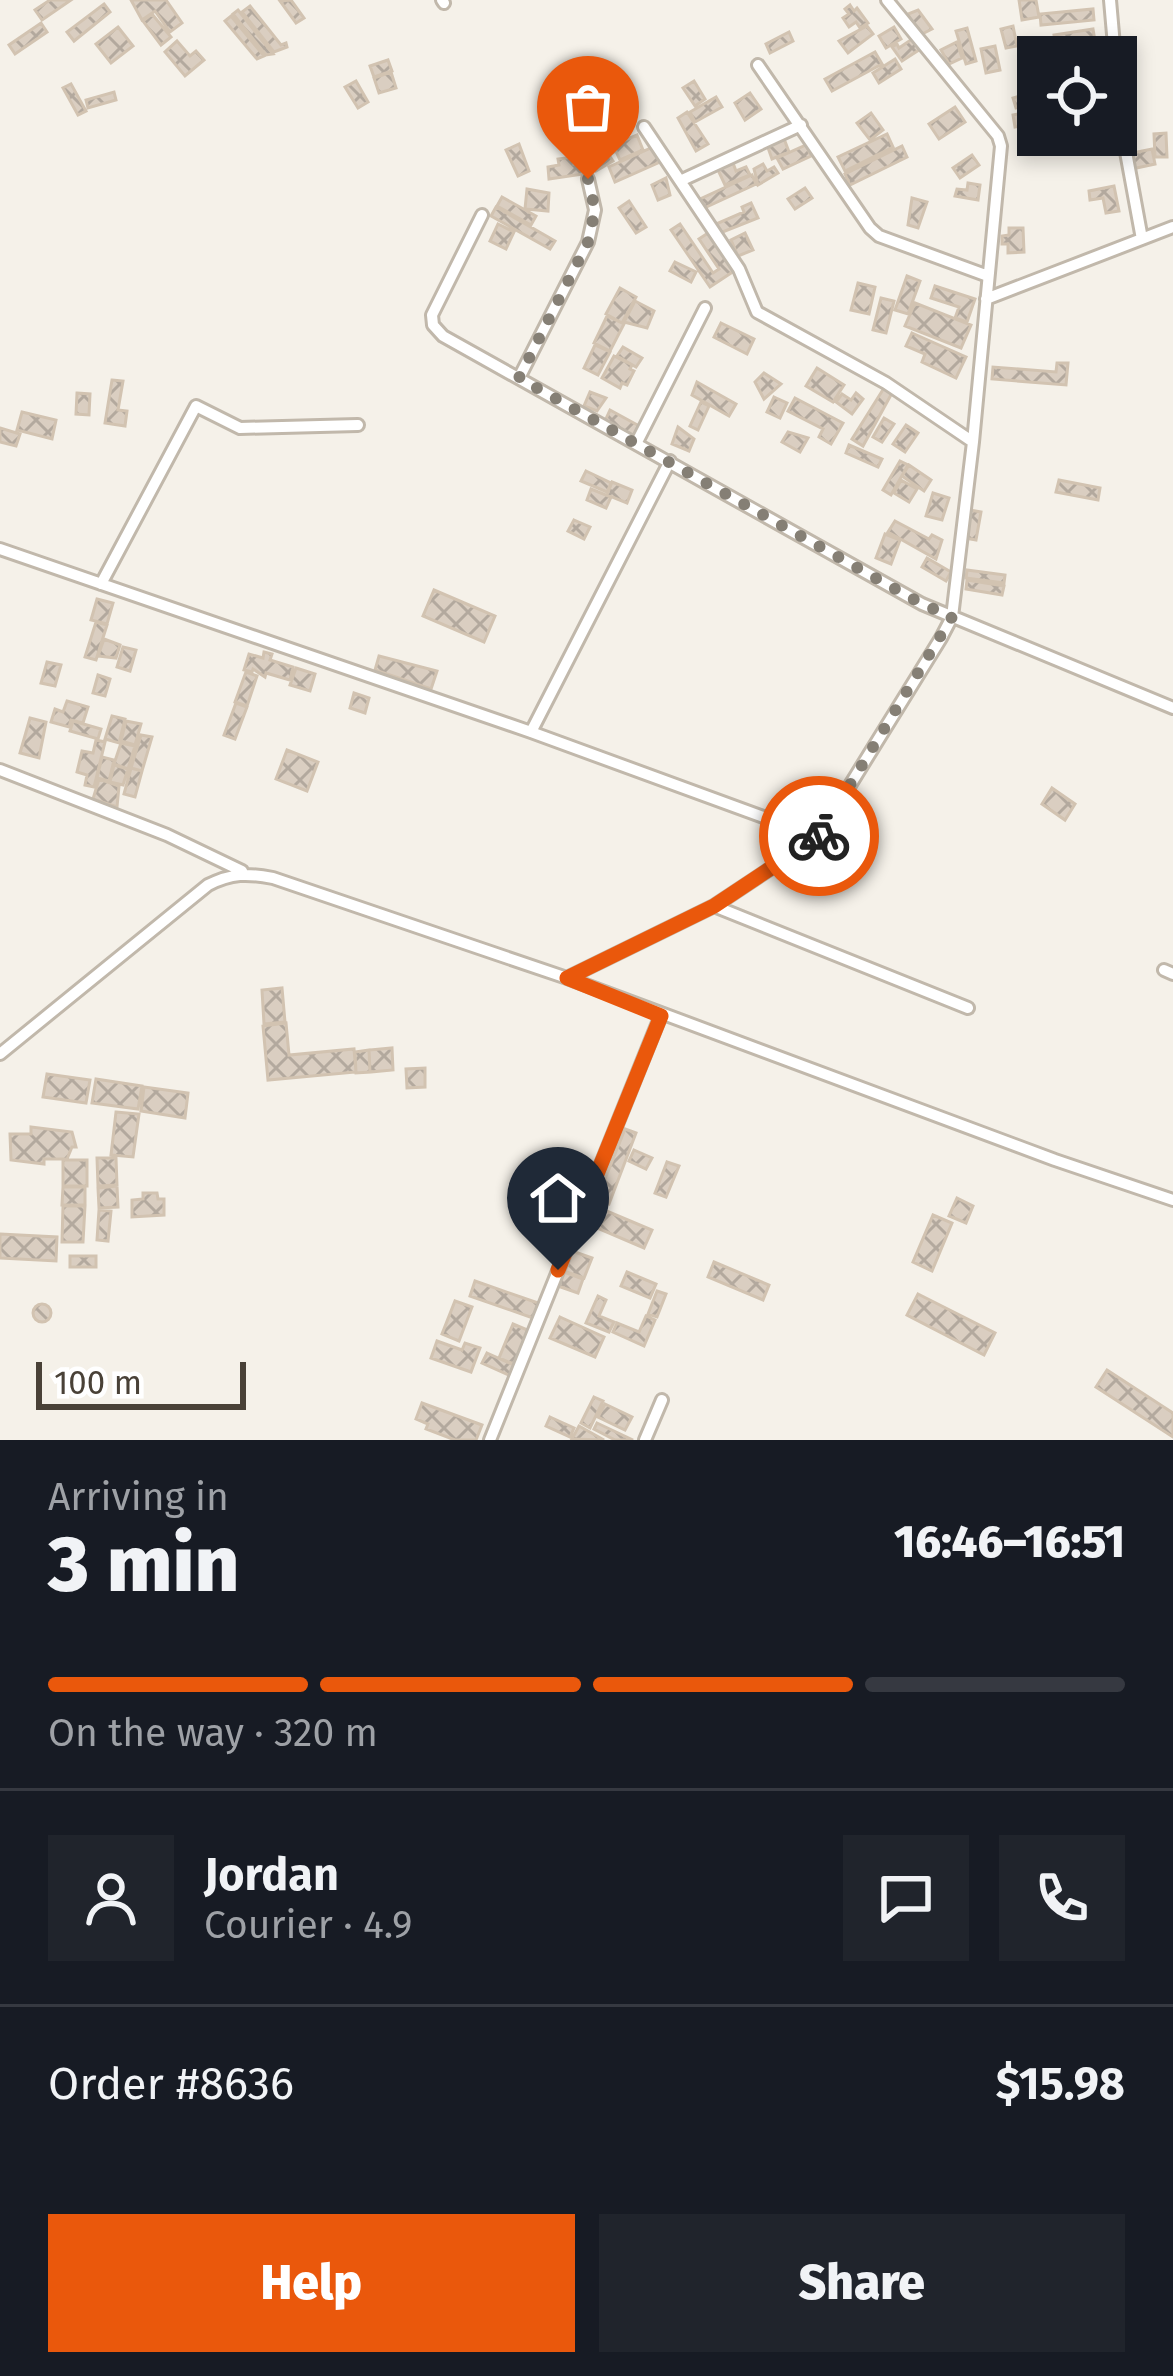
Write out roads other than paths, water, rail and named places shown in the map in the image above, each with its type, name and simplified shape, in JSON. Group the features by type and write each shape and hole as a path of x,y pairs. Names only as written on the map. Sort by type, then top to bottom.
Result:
{"street":[{"path":"567,978 714,906 818,837 952,617 1000,146 998,136 887,0"},
{"path":"1110,0 1113,36"},
{"path":"758,65 870,229 988,276"},
{"path":"680,181 801,125"},
{"path":"644,127 739,269 757,312 886,383 973,442"},
{"path":"1127,156 1142,239"},
{"path":"519,378 588,242 595,210 588,179"},
{"path":"482,215 432,315 433,325 443,336 922,604 1173,708"},
{"path":"986,299 1173,227"},
{"path":"637,442 705,308"},
{"path":"101,584 196,406 240,428 358,425"},
{"path":"531,732 670,461"},
{"path":"0,549 531,732 818,837"},
{"path":"0,770 167,835 245,873 273,878 567,978 1173,1200"},
{"path":"0,1054 208,885 245,873"},
{"path":"714,906 968,1008"},
{"path":"490,1440 661,1016"},
{"path":"645,1440 662,1400"}]}
